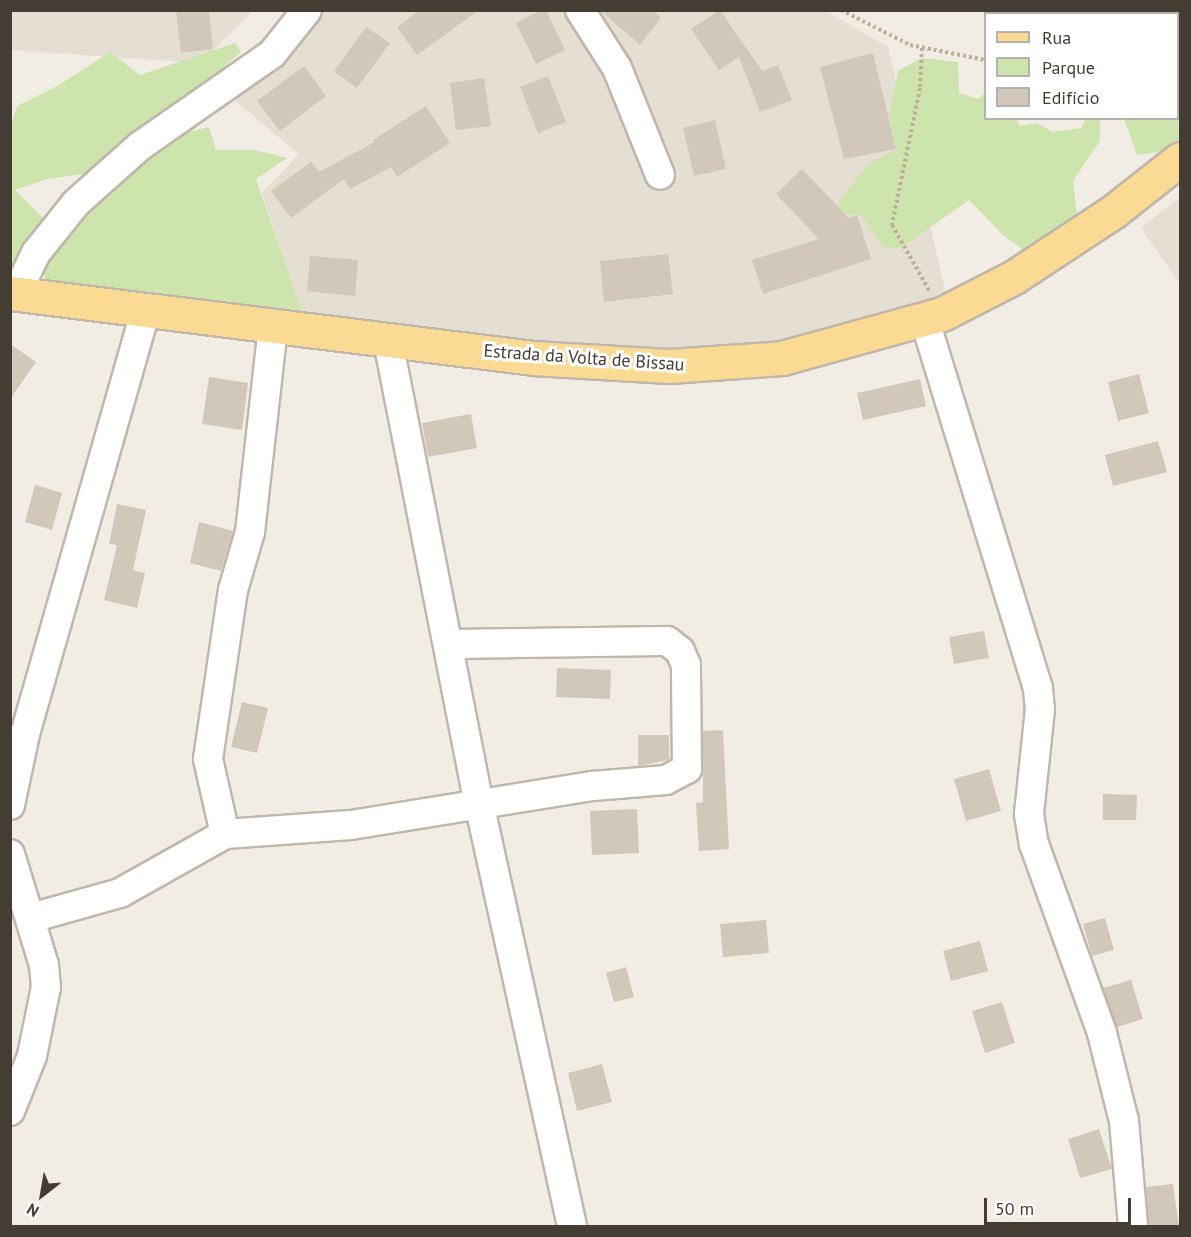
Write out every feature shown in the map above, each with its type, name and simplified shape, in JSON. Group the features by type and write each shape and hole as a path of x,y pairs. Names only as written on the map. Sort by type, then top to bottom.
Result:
{"main road":[{"name":"Estrada da Volta de Bissau","path":"13,293 533,358 669,366 782,358 933,317 1014,277 1114,211 1180,159"}],"street":[{"path":"13,293 36,253 76,203 140,146 272,54 307,10"},
{"path":"580,10 617,68 660,175"},
{"path":"10,805 26,734 146,309"},
{"path":"933,317 1038,688 1040,709 1029,814 1034,844 1102,1033 1124,1121 1133,1227"},
{"path":"225,834 208,759 233,590 250,532 273,326"},
{"path":"388,341 479,804 572,1227"},
{"path":"31,918 128,890 225,834 351,825 479,804 679,777 687,769 686,665 680,651 667,641 447,644"},
{"path":"10,854 31,918 46,987 32,1056 10,1111"}],"path":[{"path":"841,10 922,48 984,60"},
{"path":"922,48 920,88 892,225 933,317"}],"shaded area":[{"path":"10,11 253,11 200,63 11,50"},
{"path":"316,11 826,11 888,47 948,302 754,367 306,321 262,193 299,154 227,94"},
{"path":"1180,197 1180,284 1141,228"}],"green space":[{"path":"235,43 241,52 100,172 47,179 15,190 44,219 11,269 10,129 17,106 59,85 110,52 140,75"},
{"path":"921,58 958,62 959,93 979,99 984,93 984,120 1017,120 1020,126 1037,123 1053,132 1081,128 1085,120 1100,120 1100,141 1073,181 1078,223 1032,256 1003,235 969,200 901,248 883,247 861,215 838,213 839,201 867,165 896,149 889,116 898,71"},
{"path":"1124,120 1178,120 1180,149 1137,155"},
{"path":"209,127 216,150 255,150 287,158 256,179 306,321 62,289 45,279 42,261 49,241 174,136"}],"building":[{"path":"176,10 209,10 213,49 181,53"},
{"path":"420,10 479,10 417,55 397,27"},
{"path":"546,10 565,50 536,64 516,23"},
{"path":"600,10 652,10 661,18 640,45"},
{"path":"720,10 762,71 778,65 792,100 760,112 739,57 719,70 691,29"},
{"path":"366,27 390,43 357,88 334,71"},
{"path":"873,53 896,149 844,159 820,67"},
{"path":"304,66 326,96 280,131 257,101"},
{"path":"548,76 566,122 538,133 520,87"},
{"path":"484,78 491,126 456,130 450,83"},
{"path":"426,106 450,143 397,177 391,167 350,189 344,179 291,218 271,191 311,162 319,172 375,142 373,140"},
{"path":"715,120 726,169 694,176 683,128"},
{"path":"802,169 849,218 857,215 871,259 763,294 752,260 819,239 776,194"},
{"path":"668,254 673,294 604,302 600,261"},
{"path":"310,256 358,260 355,296 307,291"},
{"path":"10,344 36,362 10,399"},
{"path":"1139,374 1149,413 1118,421 1108,382"},
{"path":"209,377 248,383 242,430 202,424"},
{"path":"920,379 926,406 863,420 857,393"},
{"path":"471,414 477,448 428,457 422,423"},
{"path":"1158,441 1167,472 1113,486 1105,455"},
{"path":"35,485 62,493 52,530 25,522"},
{"path":"117,504 146,510 133,570 145,573 137,608 104,600 117,545 109,544"},
{"path":"199,522 233,531 221,571 190,563"},
{"path":"984,631 989,658 954,664 949,637"},
{"path":"557,668 611,670 610,699 556,697"},
{"path":"242,702 268,708 257,753 231,747"},
{"path":"723,730 729,849 699,851 696,803 703,802 703,731"},
{"path":"638,735 669,735 669,760 638,766"},
{"path":"989,769 1001,811 966,821 954,779"},
{"path":"1103,794 1137,795 1136,820 1103,820"},
{"path":"637,809 639,853 592,855 590,811"},
{"path":"1105,918 1114,950 1092,956 1083,924"},
{"path":"766,920 769,953 723,957 720,924"},
{"path":"980,941 988,971 951,981 943,951"},
{"path":"626,967 634,997 614,1002 606,973"},
{"path":"1131,980 1143,1019 1117,1027 1103,988"},
{"path":"1002,1002 1015,1043 985,1053 972,1011"},
{"path":"602,1064 612,1102 577,1111 568,1073"},
{"path":"1099,1129 1112,1169 1080,1178 1068,1139"},
{"path":"1173,1184 1179,1227 1149,1227 1146,1187"}]}
